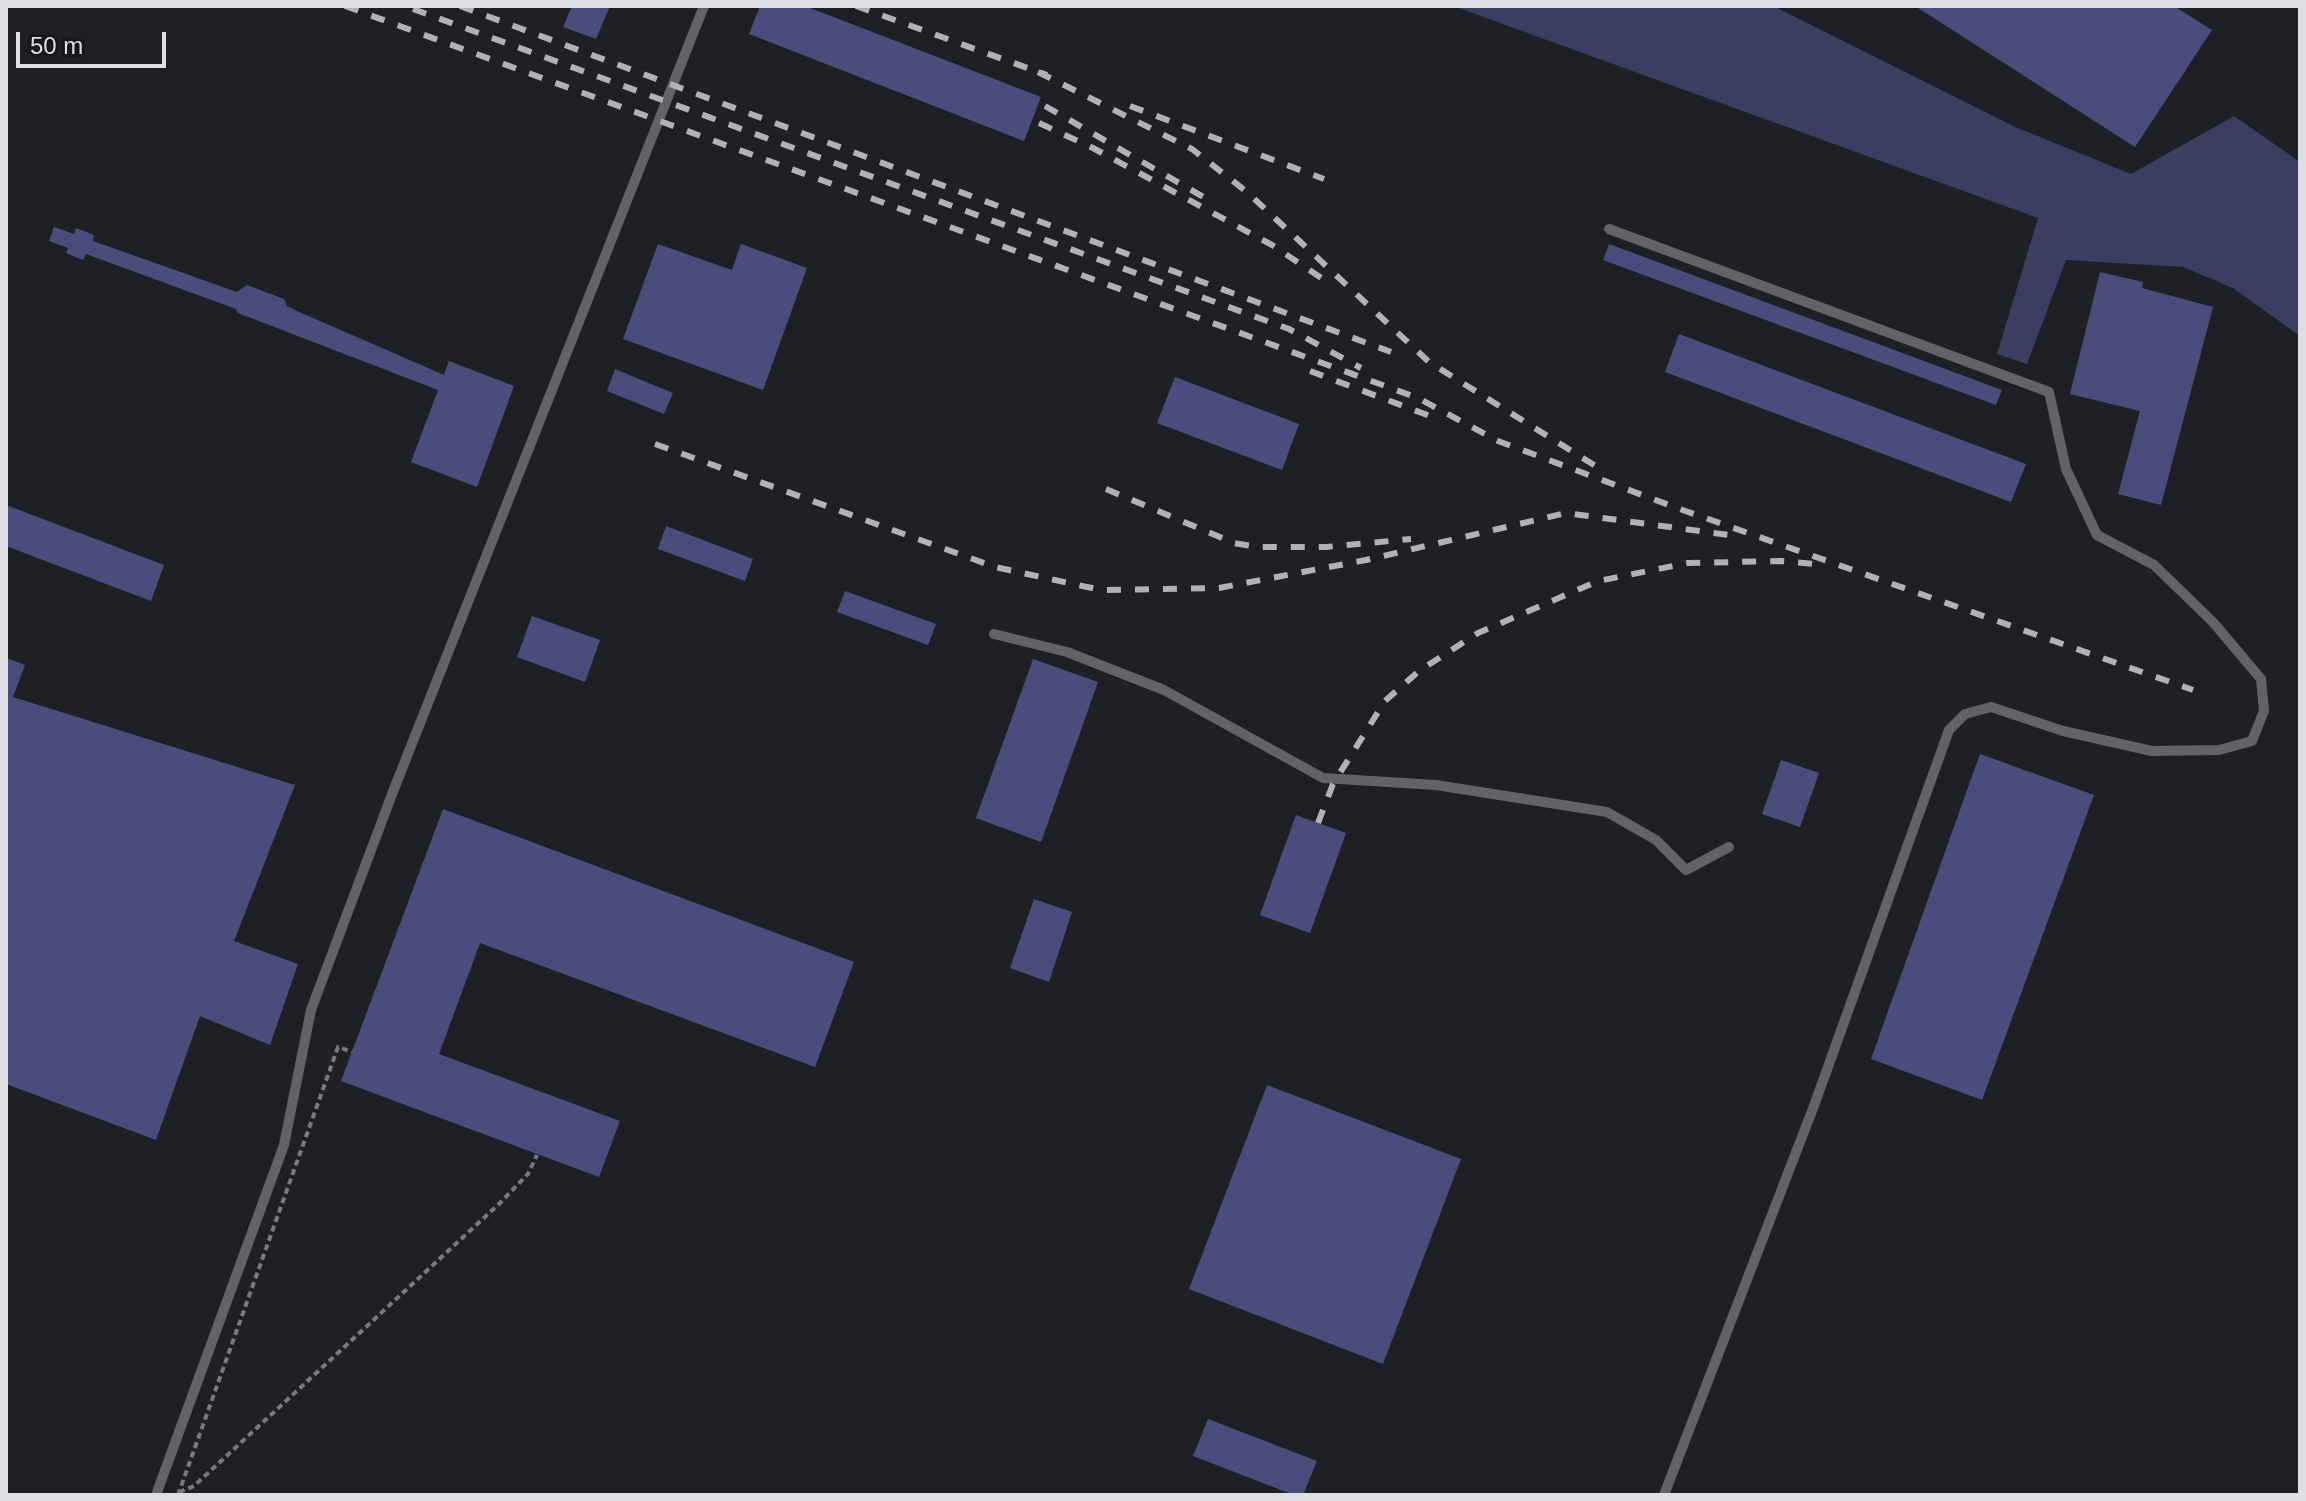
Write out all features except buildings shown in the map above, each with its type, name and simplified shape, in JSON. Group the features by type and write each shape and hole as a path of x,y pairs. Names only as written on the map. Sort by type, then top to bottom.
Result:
{"lane":[{"path":"156,1495 284,1145 311,1010 394,789 704,6"},
{"path":"1609,229 2049,392 2066,469 2097,535 2154,565 2213,622 2261,679 2264,711 2252,741 2219,750 2152,751 2063,731 1991,707 1965,714 1949,730 1815,1103 1664,1495"},
{"path":"994,634 1067,652 1164,690 1323,778 1436,785 1607,812 1656,840 1686,870 1729,847"}],"path":[{"path":"179,1493 338,1047 352,1052"},
{"path":"179,1493 194,1486 500,1203 528,1174 537,1155"}],"shaded area":[{"path":"1453,6 1773,6 2013,126 2131,174 2234,116 2300,162 2300,336 2233,288 2183,267 2066,260 2027,364 1997,354 2038,218"}],"railway":[{"path":"345,6 1418,398 1498,441 1677,508 2193,690"},
{"path":"460,6 1391,352"},
{"path":"856,6 1047,75"},
{"path":"413,9 1289,329 1361,368"},
{"path":"1038,72 1192,149 1247,192 1429,362 1602,470"},
{"path":"1045,106 1207,199"},
{"path":"1130,106 1324,179"},
{"path":"1039,123 1093,148 1272,245 1332,285"},
{"path":"1310,371 1438,419"},
{"path":"655,444 995,567 1101,590 1219,588 1366,560 1566,513 1729,535"},
{"path":"1106,489 1234,543 1258,547 1326,547 1411,539"},
{"path":"1318,823 1333,784 1385,701 1419,671 1478,633 1598,581 1688,563 1781,561 1814,564"}]}
